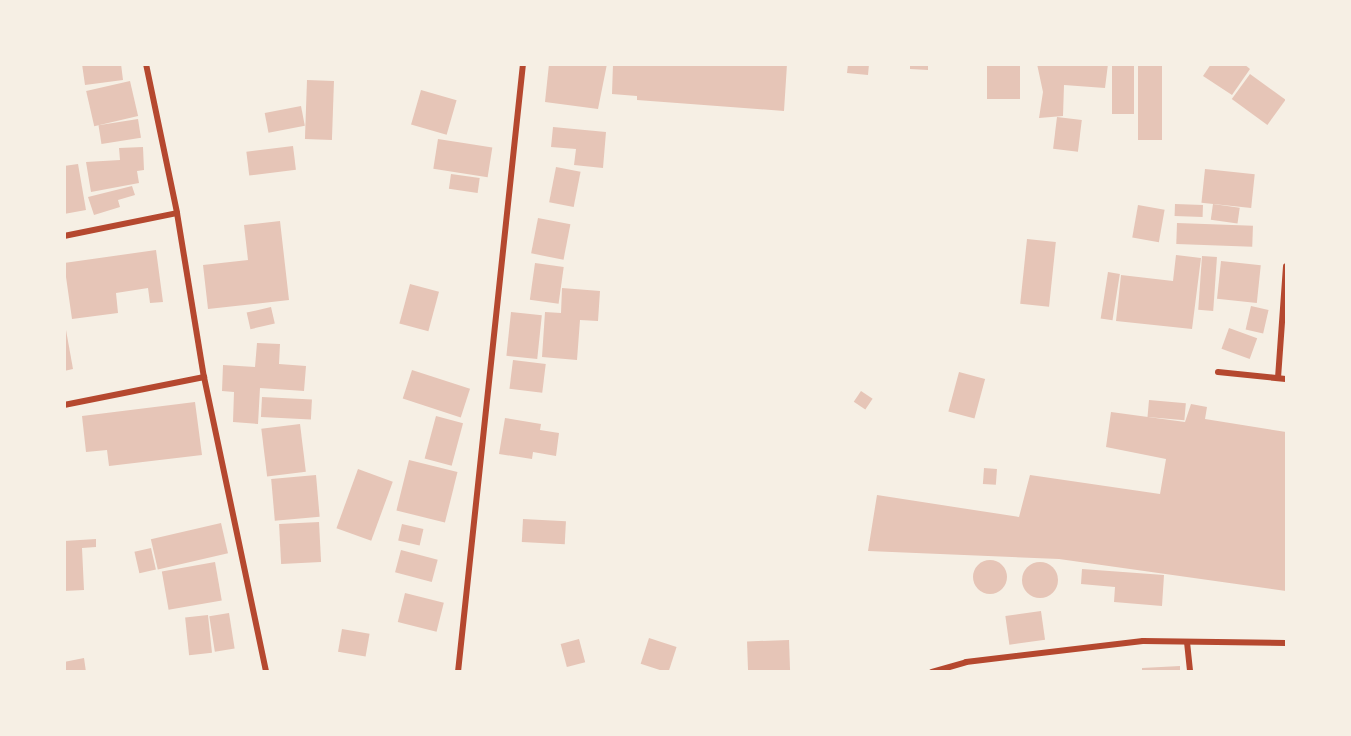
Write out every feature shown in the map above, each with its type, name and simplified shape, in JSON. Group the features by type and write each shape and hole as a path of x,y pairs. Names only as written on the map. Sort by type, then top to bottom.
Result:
{"street":[{"path":"146,64 177,213 204,377 266,672"},
{"path":"458,672 523,64"},
{"path":"64,236 177,213"},
{"path":"1278,378 1287,266"},
{"path":"1218,372 1287,379"},
{"path":"64,405 204,377"},
{"path":"932,672 966,662 1143,641 1287,643"},
{"path":"1187,642 1190,672"}],"building":[{"path":"82,64 121,64 123,80 85,85"},
{"path":"549,64 607,64 598,109 545,102"},
{"path":"613,64 787,64 784,111 637,100 637,96 612,94"},
{"path":"848,64 869,64 868,75 847,73"},
{"path":"910,64 928,64 928,70 910,69"},
{"path":"1037,64 1108,64 1105,88 1064,85 1063,116 1039,118 1043,92"},
{"path":"1112,64 1134,64 1134,114 1112,114"},
{"path":"1138,64 1162,64 1162,140 1138,140"},
{"path":"1211,64 1244,64 1250,69 1232,95 1203,76"},
{"path":"987,66 1020,66 1020,99 987,99"},
{"path":"1250,74 1286,100 1267,125 1232,99"},
{"path":"307,80 334,81 332,140 305,139"},
{"path":"130,81 138,116 94,126 86,91"},
{"path":"421,90 457,100 447,135 411,125"},
{"path":"301,106 305,126 268,133 265,113"},
{"path":"1057,117 1082,120 1078,152 1053,149"},
{"path":"138,119 141,138 101,144 98,125"},
{"path":"553,127 606,132 603,168 574,165 576,149 551,147"},
{"path":"438,139 492,148 488,177 433,169"},
{"path":"293,146 296,170 249,176 246,152"},
{"path":"143,147 144,170 137,171 139,183 91,192 86,162 120,160 119,148"},
{"path":"78,164 86,210 64,214 64,166"},
{"path":"556,167 581,172 574,207 549,202"},
{"path":"1205,169 1255,174 1251,208 1201,203"},
{"path":"451,174 480,178 478,193 449,189"},
{"path":"132,186 135,195 118,200 120,207 94,215 88,197"},
{"path":"1175,204 1203,205 1203,217 1175,216"},
{"path":"1213,204 1240,208 1238,224 1211,220"},
{"path":"1138,205 1165,210 1159,242 1132,237"},
{"path":"538,218 570,224 564,260 531,253"},
{"path":"280,221 289,300 208,309 203,265 248,260 244,225"},
{"path":"1177,223 1253,226 1252,247 1176,244"},
{"path":"1027,239 1056,242 1049,307 1020,304"},
{"path":"156,250 163,302 150,303 148,288 116,293 118,313 72,319 64,263"},
{"path":"1176,255 1201,258 1192,329 1116,321 1121,275 1173,281"},
{"path":"1202,256 1217,257 1213,311 1198,310"},
{"path":"1221,261 1261,265 1257,303 1217,299"},
{"path":"535,263 564,267 559,304 530,300"},
{"path":"1108,272 1120,274 1112,320 1101,318"},
{"path":"410,284 439,292 428,331 399,324"},
{"path":"562,288 600,291 598,321 580,320 577,360 542,357 545,312 561,313"},
{"path":"1251,306 1269,310 1263,333 1246,329"},
{"path":"271,307 275,324 250,329 247,313"},
{"path":"511,312 542,315 537,359 506,356"},
{"path":"1229,328 1257,338 1250,359 1221,349"},
{"path":"66,330 73,369 64,371 64,331"},
{"path":"257,343 280,344 279,364 306,366 304,391 260,388 258,424 233,422 234,392 222,391 223,365 255,367"},
{"path":"513,360 546,364 542,393 509,389"},
{"path":"412,370 470,389 461,417 403,399"},
{"path":"959,372 985,379 974,419 948,412"},
{"path":"861,391 873,399 865,410 854,402"},
{"path":"262,397 312,400 311,420 261,417"},
{"path":"1149,400 1186,403 1184,420 1148,417"},
{"path":"195,402 202,455 109,466 107,450 86,452 82,416"},
{"path":"1191,404 1207,407 1205,419 1286,432 1286,591 1059,559 868,551 877,495 1019,517 1030,475 1160,494 1166,459 1106,447 1111,412 1185,422"},
{"path":"436,416 463,423 452,466 425,459"},
{"path":"505,418 541,424 540,430 559,433 556,456 533,452 532,459 499,454"},
{"path":"300,424 306,472 267,476 261,429"},
{"path":"409,460 458,472 445,523 396,510"},
{"path":"984,468 997,469 996,485 983,484"},
{"path":"358,469 393,482 371,541 336,528"},
{"path":"316,475 320,517 275,521 271,479"},
{"path":"523,519 566,521 565,544 522,542"},
{"path":"319,522 321,562 281,564 279,524"},
{"path":"221,523 228,553 158,569 151,539"},
{"path":"402,524 423,529 420,546 398,541"},
{"path":"96,539 96,547 82,548 84,590 64,591 64,541"},
{"path":"151,548 156,569 139,573 134,552"},
{"path":"401,550 438,560 432,582 395,572"},
{"path":"990,560 1002,565 1007,577 1002,589 990,594 978,589 973,577 978,565"},
{"path":"215,562 222,600 169,610 162,571"},
{"path":"1040,562 1053,567 1058,580 1053,593 1040,598 1027,593 1022,580 1027,567"},
{"path":"1082,569 1164,575 1162,606 1114,602 1115,587 1081,584"},
{"path":"405,593 444,603 437,632 398,622"},
{"path":"1041,611 1045,640 1009,645 1005,616"},
{"path":"229,613 235,649 215,652 209,616"},
{"path":"208,615 212,653 189,655 185,617"},
{"path":"342,629 370,634 366,657 338,652"},
{"path":"649,638 677,647 668,672 641,664"},
{"path":"579,639 585,662 567,667 561,644"},
{"path":"789,640 790,672 748,672 747,641"},
{"path":"84,658 86,672 64,672 64,662"},
{"path":"1180,666 1180,672 1142,672 1142,668"}]}
